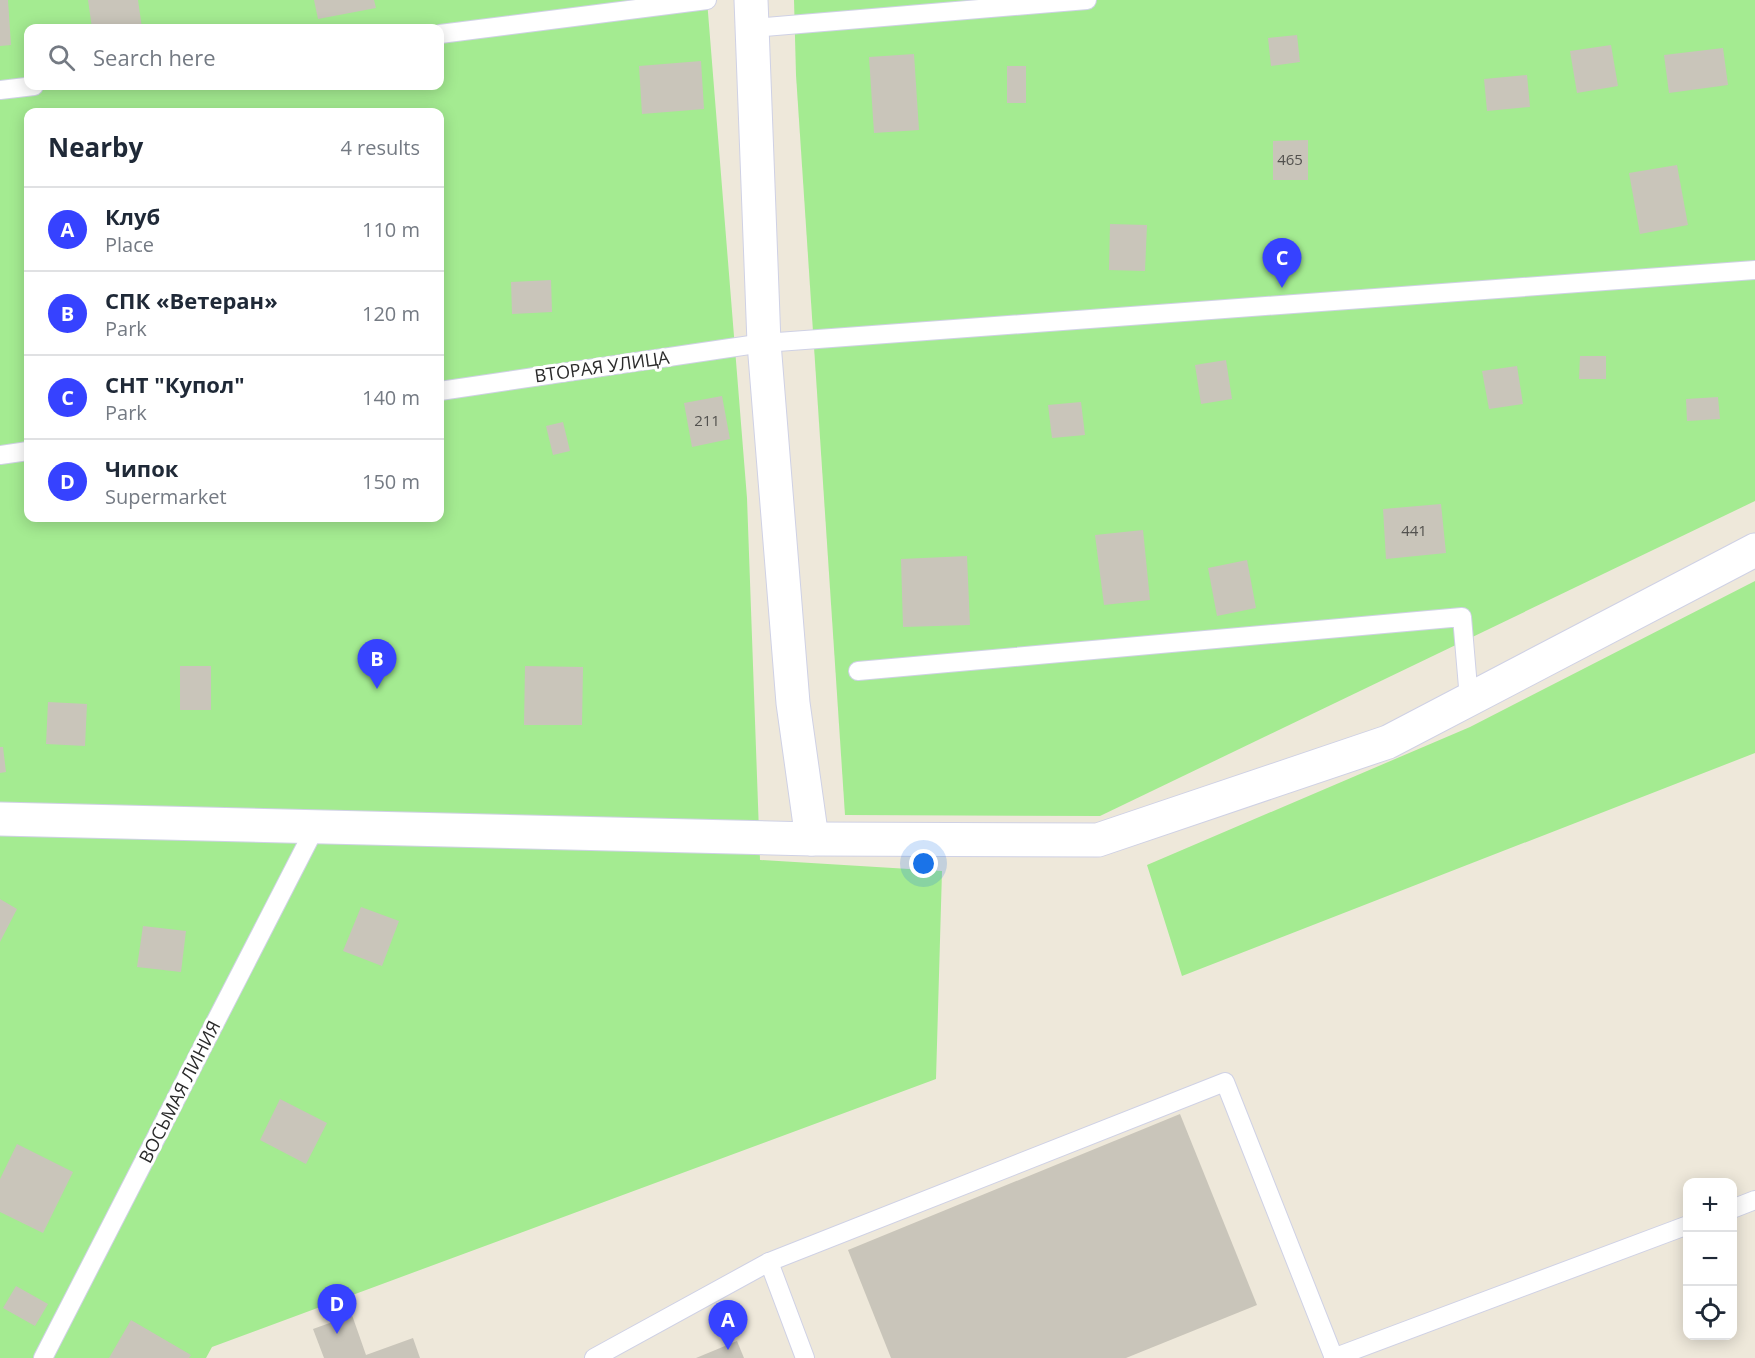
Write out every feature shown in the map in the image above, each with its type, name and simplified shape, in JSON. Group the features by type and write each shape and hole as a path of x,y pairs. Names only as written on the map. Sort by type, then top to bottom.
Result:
{"street":[{"path":"751,14 764,343 793,703 812,839"},
{"path":"0,819 812,839 1098,840 1388,742 1755,550"}],"lane":[{"path":"444,33 707,0"},
{"path":"751,14 1087,0"},
{"path":"0,90 24,87"},
{"name":"ВТОРАЯ УЛИЦА","path":"444,390 764,343 1755,270"},
{"path":"0,456 24,452"},
{"path":"858,671 1462,617 1469,699"},
{"name":"ВОСЬМАЯ ЛИНИЯ","path":"43,1358 316,826"},
{"path":"594,1358 769,1262 1225,1082 1333,1358 1683,1227"},
{"path":"1737,1207 1755,1200"},
{"path":"769,1262 805,1358"}],"green space":[{"path":"0,0 707,0 747,498 760,860 942,871 936,1079 212,1347 206,1358 0,1358"},
{"path":"794,0 1755,0 1755,501 1100,816 845,815 796,75"},
{"path":"1755,581 1755,753 1182,976 1147,865 1470,727"}],"building":[{"path":"0,0 8,0 11,45 0,46"},
{"path":"88,0 138,0 141,24 91,24"},
{"path":"314,0 374,0 376,8 318,19"},
{"path":"1297,35 1300,62 1271,66 1268,38"},
{"path":"1611,45 1618,86 1577,93 1570,51"},
{"path":"1723,48 1728,85 1669,93 1664,55"},
{"path":"914,54 919,130 874,133 869,57"},
{"path":"701,61 704,109 642,114 639,66"},
{"path":"1007,66 1026,66 1026,103 1007,103"},
{"path":"1527,75 1530,107 1487,111 1484,79"},
{"path":"1308,140 1308,180 1273,180 1273,141"},
{"path":"1677,165 1688,225 1640,234 1629,173"},
{"path":"1110,224 1147,225 1145,271 1109,270"},
{"path":"551,280 552,312 512,314 511,282"},
{"path":"1580,356 1606,356 1606,379 1579,379"},
{"path":"1226,360 1232,399 1201,404 1195,365"},
{"path":"1517,366 1523,404 1489,409 1482,371"},
{"path":"722,396 730,439 692,447 684,403"},
{"path":"1718,397 1720,419 1687,421 1686,399"},
{"path":"1081,402 1085,435 1052,438 1048,405"},
{"path":"563,422 570,451 553,455 546,426"},
{"path":"1441,504 1446,553 1386,559 1383,509"},
{"path":"1143,530 1150,600 1104,605 1095,535"},
{"path":"967,556 970,625 903,627 901,559"},
{"path":"1247,560 1256,608 1217,616 1208,568"},
{"path":"180,666 211,666 211,710 180,710"},
{"path":"525,666 583,667 582,725 524,725"},
{"path":"48,702 87,704 85,746 46,744"},
{"path":"0,747 3,747 6,772 0,773"},
{"path":"0,899 17,909 0,942"},
{"path":"361,907 399,921 382,966 343,951"},
{"path":"143,926 186,931 181,972 137,967"},
{"path":"280,1099 327,1123 306,1164 260,1140"},
{"path":"1180,1114 1257,1305 1126,1358 891,1358 848,1250"},
{"path":"17,1144 73,1172 43,1233 0,1212 0,1179"},
{"path":"16,1286 48,1304 35,1326 3,1308"},
{"path":"352,1315 366,1355 413,1338 420,1358 324,1358 313,1329"},
{"path":"131,1320 191,1355 189,1358 109,1358"},
{"path":"737,1341 744,1358 696,1358"}],"place":[{"name":"СНТ \"Купол\"","path":"1282,288"},
{"name":"СПК «Ветеран»","path":"377,689"},
{"name":"Чипок","path":"337,1334"},
{"name":"Клуб","path":"728,1350"}]}
